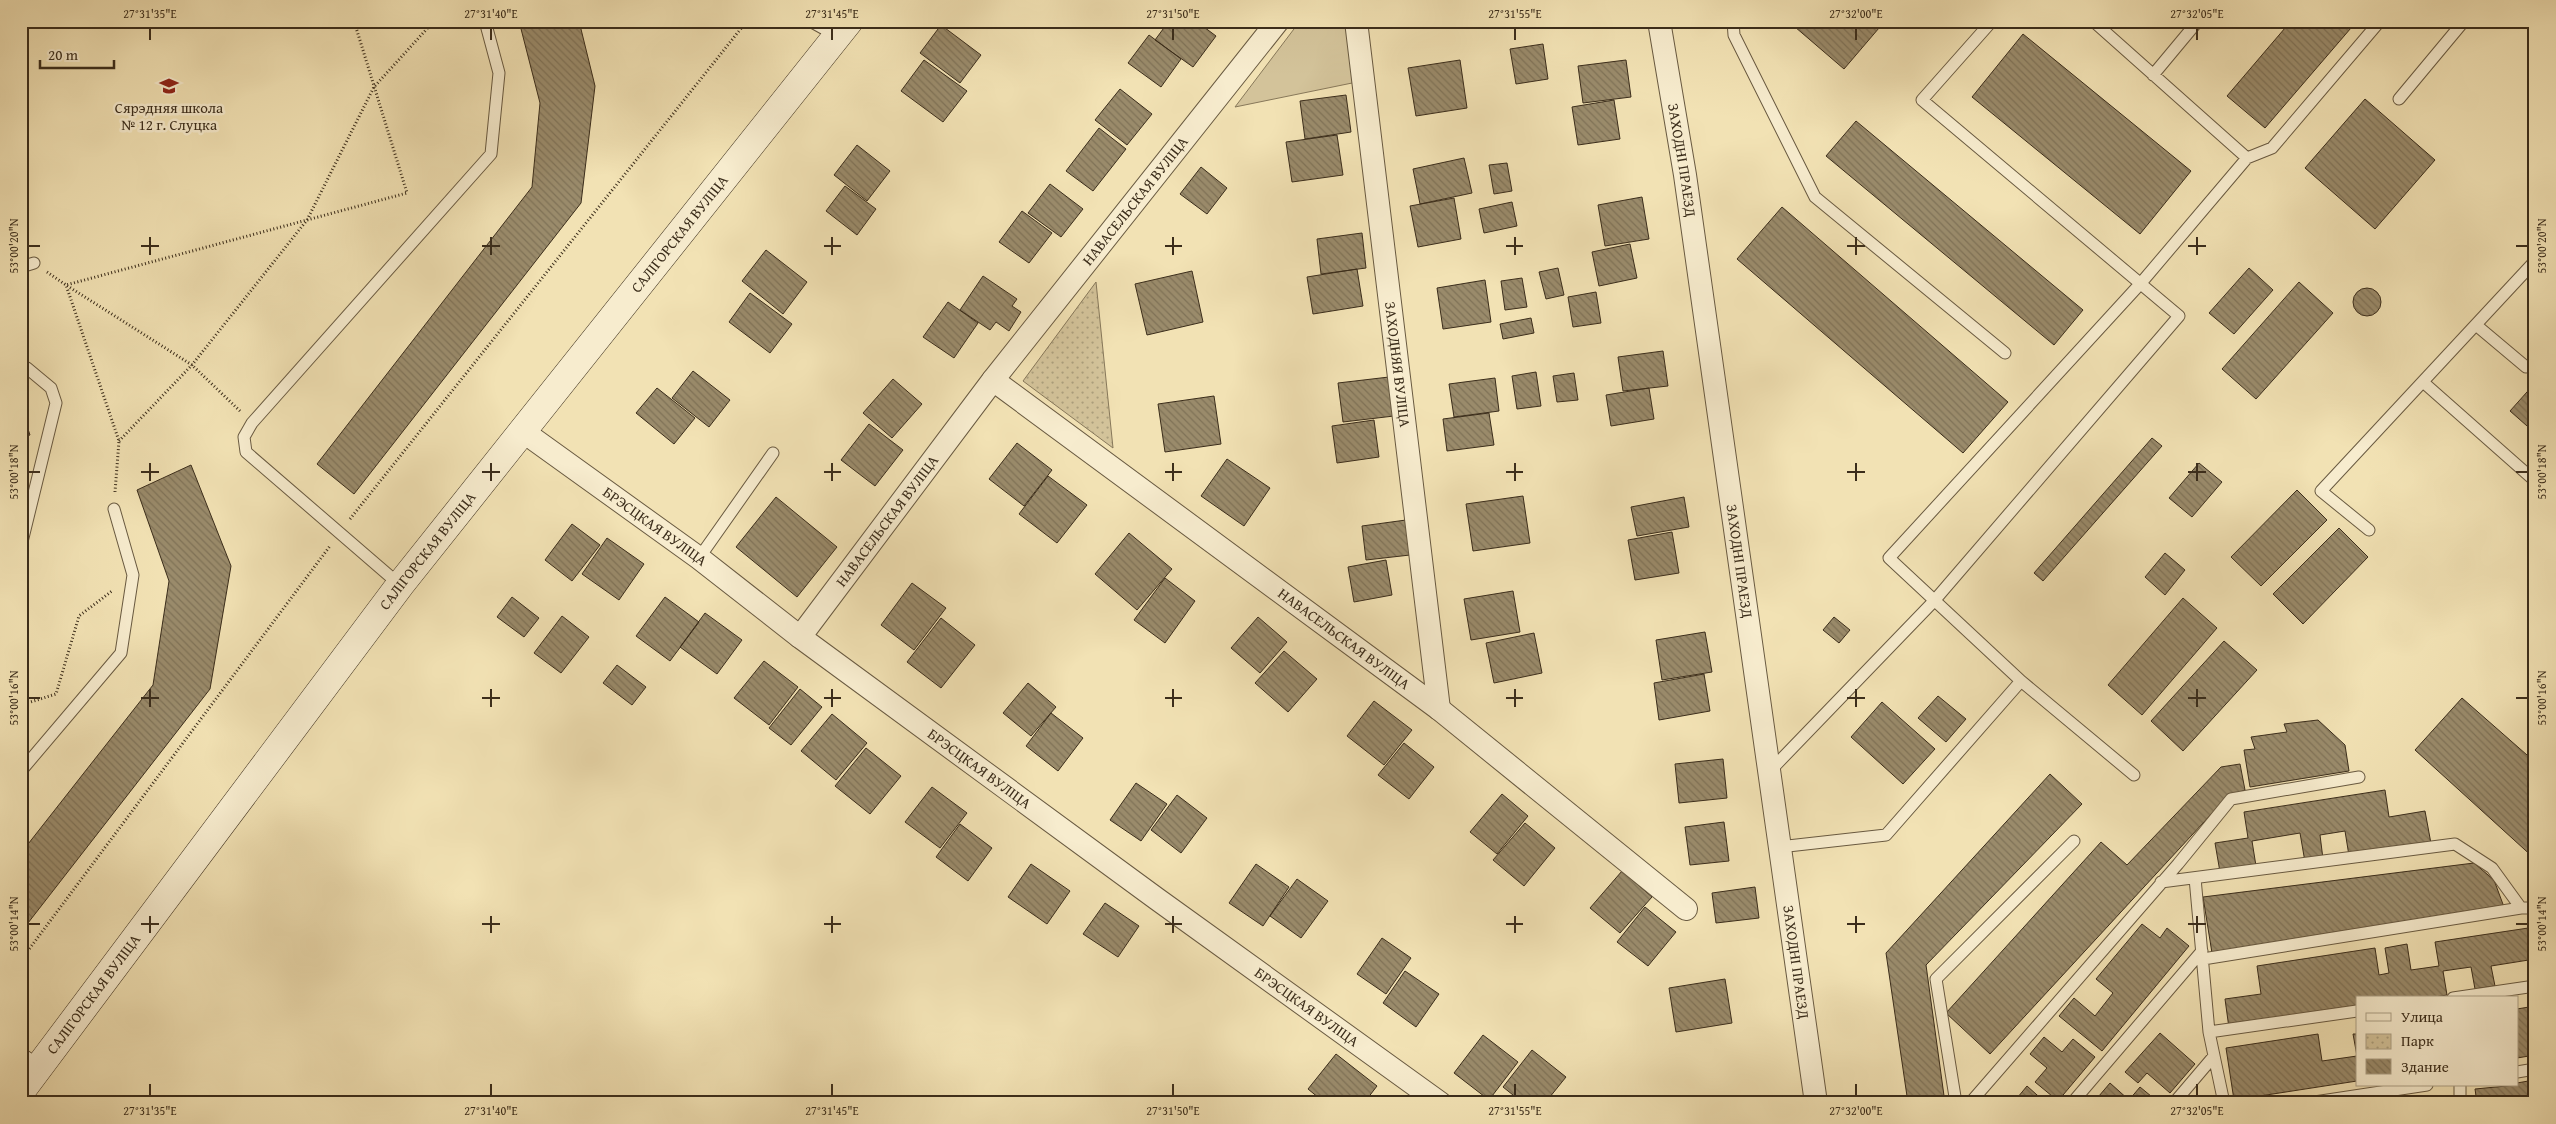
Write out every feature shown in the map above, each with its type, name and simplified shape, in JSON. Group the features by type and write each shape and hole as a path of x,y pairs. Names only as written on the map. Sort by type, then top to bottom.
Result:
{"main road":[{"name":"САЛІГОРСКАЯ ВУЛІЦА","path":"21,1091 30,1059 521,430 843,29"}],"street":[{"name":"НАВАСЕЛЬСКАЯ ВУЛІЦА","path":"800,637 993,380 1278,21"},
{"name":"ЗАХОДНЯЯ ВУЛІЦА","path":"1356,21 1439,709"},
{"name":"ЗАХОДНІ ПРАЕЗД","path":"1659,21 1685,175 1816,1103"},
{"name":"НАВАСЕЛЬСКАЯ ВУЛІЦА","path":"993,380 1439,709 1686,909"},
{"name":"БРЭСЦКАЯ ВУЛІЦА","path":"521,430 699,558 800,637 1157,899 1440,1103"}],"lane":[{"path":"400,585 246,452 244,437 252,423 491,154 499,73 485,21"},
{"path":"810,21 843,29"},
{"path":"1733,21 1734,35 1816,197 2005,353"},
{"path":"1769,772 1934,601 2179,316 1922,100 1992,21"},
{"path":"2094,21 2247,158"},
{"path":"2153,75 2198,21"},
{"path":"2134,775 2021,681 1889,558 2141,284 2247,158 2272,148 2380,21"},
{"path":"2399,99 2464,21"},
{"path":"2369,530 2321,491 2535,262"},
{"path":"21,267 34,263"},
{"path":"2476,325 2526,367"},
{"path":"21,367 27,368 51,388 56,403 21,546"},
{"path":"2423,382 2535,481"},
{"path":"699,558 774,453"},
{"path":"21,771 121,653 133,575 114,510"},
{"path":"1779,847 1886,835 2021,681"},
{"path":"1970,1103 2231,799 2359,777"},
{"path":"1956,1103 1936,979 2074,841"},
{"path":"2161,882 2455,844 2492,868 2521,908"},
{"path":"2196,878 2209,1032 2224,1103"},
{"path":"2072,1103 2202,955 2521,908 2535,908"},
{"path":"2467,996 2535,986"},
{"path":"2209,1032 2356,1011"},
{"path":"2174,1103 2214,1056"},
{"path":"2518,1072 2535,1069"},
{"path":"2308,1103 2420,1086"},
{"path":"2460,1086 2460,1103"}],"path":[{"path":"66,285 407,193 354,21"},
{"path":"119,441 192,365 307,220 374,87 434,21"},
{"path":"21,960 339,534 747,21"},
{"path":"66,285 192,365 252,423"},
{"path":"66,285 119,441 114,510"},
{"path":"21,705 56,694 78,616 133,575"}],"green space":[{"path":"1300,21 1347,21 1357,82 1235,107"},
{"path":"1096,282 1113,448 1023,381"}],"building":[{"path":"386,21 410,21 388,28"},
{"path":"519,21 579,21 595,86 581,203 354,494 317,464 532,187 540,103"},
{"path":"1169,21 1196,21 1216,36 1193,67 1155,40"},
{"path":"1788,21 1885,21 1844,69"},
{"path":"2291,21 2357,21 2265,128 2227,96"},
{"path":"941,25 981,55 960,83 920,53"},
{"path":"2023,34 2191,171 2140,234 1972,97"},
{"path":"1149,35 1181,59 1161,87 1128,63"},
{"path":"1543,44 1548,79 1516,84 1510,49"},
{"path":"924,60 967,91 943,122 901,91"},
{"path":"1460,60 1467,108 1416,116 1408,68"},
{"path":"1626,60 1631,97 1583,103 1578,66"},
{"path":"1120,89 1152,114 1127,145 1095,120"},
{"path":"1346,95 1351,132 1305,139 1300,101"},
{"path":"2365,99 2435,160 2375,229 2305,168"},
{"path":"1614,100 1620,139 1578,145 1572,107"},
{"path":"1856,121 2083,310 2054,345 1826,156"},
{"path":"1099,128 1126,149 1093,191 1066,171"},
{"path":"1337,135 1343,175 1292,182 1286,142"},
{"path":"857,145 890,171 867,201 834,175"},
{"path":"1464,158 1472,193 1420,204 1413,169"},
{"path":"1507,163 1512,191 1494,194 1489,165"},
{"path":"1201,167 1227,188 1207,214 1180,194"},
{"path":"1050,184 1083,209 1061,237 1028,213"},
{"path":"845,186 876,209 857,235 826,211"},
{"path":"1642,197 1649,239 1605,246 1598,205"},
{"path":"1454,198 1461,239 1418,247 1410,206"},
{"path":"1512,202 1517,226 1484,233 1479,209"},
{"path":"1782,207 2008,402 1963,453 1737,259"},
{"path":"1022,211 1052,233 1029,263 999,242"},
{"path":"1362,233 1366,268 1321,274 1317,239"},
{"path":"1630,244 1637,278 1599,286 1592,252"},
{"path":"766,250 807,282 783,314 742,281"},
{"path":"1558,268 1564,295 1546,299 1539,272"},
{"path":"2249,268 2273,290 2234,334 2209,313"},
{"path":"1357,269 1363,306 1313,314 1307,277"},
{"path":"1192,271 1203,322 1147,335 1135,284"},
{"path":"983,276 1017,299 1012,306 1021,312 1009,331 996,322 990,330 960,310"},
{"path":"1522,278 1527,307 1505,310 1501,281"},
{"path":"1485,280 1491,322 1443,329 1437,288"},
{"path":"2299,282 2333,313 2256,399 2222,369"},
{"path":"2367,288 2377,292 2381,302 2377,312 2367,316 2357,312 2353,302 2357,292"},
{"path":"1596,292 1601,323 1573,327 1568,297"},
{"path":"750,293 792,324 770,353 729,322"},
{"path":"948,302 978,323 954,358 923,337"},
{"path":"1531,318 1534,333 1503,339 1500,324"},
{"path":"1663,351 1668,386 1623,391 1618,357"},
{"path":"693,371 730,400 709,427 672,398"},
{"path":"1536,372 1541,406 1517,409 1512,376"},
{"path":"1574,373 1578,400 1557,402 1553,376"},
{"path":"1389,377 1394,416 1343,422 1338,383"},
{"path":"1495,378 1499,411 1454,417 1449,384"},
{"path":"893,379 922,404 892,438 863,413"},
{"path":"2535,383 2535,433 2510,411"},
{"path":"657,388 695,418 674,444 636,413"},
{"path":"1649,388 1654,419 1611,426 1606,395"},
{"path":"1214,396 1221,444 1165,452 1158,404"},
{"path":"21,408 30,435 21,438"},
{"path":"1489,413 1494,445 1447,451 1443,419"},
{"path":"1374,420 1379,457 1337,463 1332,426"},
{"path":"869,424 903,450 875,486 841,460"},
{"path":"2152,438 2162,446 2043,581 2034,573"},
{"path":"1017,443 1052,470 1024,506 989,479"},
{"path":"1227,459 1270,488 1244,526 1201,496"},
{"path":"2199,463 2222,482 2192,517 2169,498"},
{"path":"191,465 231,566 210,689 21,932 21,853 153,685 169,581 137,490"},
{"path":"1048,476 1087,505 1057,543 1019,514"},
{"path":"2297,490 2327,520 2261,586 2231,557"},
{"path":"1523,496 1530,543 1473,551 1466,504"},
{"path":"776,497 837,547 797,597 736,547"},
{"path":"1684,497 1689,527 1637,536 1631,507"},
{"path":"1406,520 1410,555 1366,560 1362,526"},
{"path":"572,524 600,545 572,581 545,560"},
{"path":"2339,528 2368,557 2303,624 2273,594"},
{"path":"1672,532 1679,573 1635,580 1628,540"},
{"path":"1129,533 1172,569 1137,610 1095,574"},
{"path":"607,538 644,564 619,600 582,574"},
{"path":"2165,553 2185,570 2165,595 2145,577"},
{"path":"1386,560 1392,595 1354,602 1348,567"},
{"path":"1165,578 1195,601 1165,643 1134,620"},
{"path":"912,583 946,608 914,650 881,625"},
{"path":"1513,591 1520,632 1471,640 1464,599"},
{"path":"512,597 539,618 524,637 497,617"},
{"path":"665,597 699,622 670,661 636,636"},
{"path":"2183,598 2217,628 2142,715 2108,685"},
{"path":"705,613 742,640 717,674 680,647"},
{"path":"562,616 589,637 561,673 534,653"},
{"path":"1258,617 1287,642 1260,673 1231,648"},
{"path":"1834,617 1850,630 1839,643 1823,630"},
{"path":"941,618 975,645 941,688 907,662"},
{"path":"1705,632 1712,672 1662,680 1656,640"},
{"path":"1534,633 1542,673 1494,683 1486,643"},
{"path":"2224,641 2257,670 2183,751 2151,721"},
{"path":"1284,651 1317,679 1288,712 1255,683"},
{"path":"764,661 798,687 769,725 734,698"},
{"path":"617,665 646,687 632,705 603,683"},
{"path":"1704,674 1710,711 1659,720 1654,683"},
{"path":"1028,683 1056,707 1031,736 1003,713"},
{"path":"800,689 822,707 791,745 769,728"},
{"path":"1938,696 1966,719 1946,742 1918,718"},
{"path":"2462,698 2535,762 2535,859 2415,750"},
{"path":"1374,701 1412,730 1384,765 1347,736"},
{"path":"1882,702 1935,749 1903,784 1851,737"},
{"path":"1051,713 1083,738 1058,771 1026,746"},
{"path":"832,714 867,743 836,780 801,751"},
{"path":"2318,720 2345,745 2349,771 2250,787 2244,750 2255,749 2251,737 2287,732 2284,724"},
{"path":"1404,743 1434,767 1409,799 1378,775"},
{"path":"866,748 901,776 870,814 835,786"},
{"path":"1723,759 1727,798 1679,803 1675,764"},
{"path":"2240,764 2245,790 2227,797 1990,1054 1946,1013 2101,842 2127,865 2221,767"},
{"path":"2050,774 2082,804 1926,965 1945,1103 1908,1103 1886,953"},
{"path":"1136,783 1167,804 1141,841 1110,820"},
{"path":"932,787 967,813 940,848 905,822"},
{"path":"2385,790 2389,817 2425,811 2432,849 2350,862 2345,831 2320,835 2323,859 2305,862 2300,833 2252,841 2256,866 2220,872 2215,843 2248,838 2244,812"},
{"path":"1502,794 1528,816 1497,854 1470,832"},
{"path":"1177,795 1207,818 1181,853 1151,830"},
{"path":"1724,822 1729,861 1690,865 1685,827"},
{"path":"1525,823 1555,848 1524,886 1493,860"},
{"path":"960,824 992,848 968,881 936,857"},
{"path":"2474,863 2494,880 2504,907 2212,953 2203,897"},
{"path":"1031,864 1070,891 1047,924 1008,897"},
{"path":"1256,864 1289,887 1263,926 1229,903"},
{"path":"1622,871 1652,897 1620,933 1590,908"},
{"path":"1297,879 1328,901 1301,938 1270,916"},
{"path":"1755,887 1759,918 1716,923 1712,893"},
{"path":"1105,903 1139,926 1118,957 1083,934"},
{"path":"1645,907 1676,932 1648,966 1617,942"},
{"path":"2142,924 2160,938 2167,928 2189,946 2102,1051 2059,1016 2074,998 2095,1016 2113,993 2096,979"},
{"path":"2535,927 2535,959 2491,966 2495,986 2475,989 2471,967 2443,971 2447,995 2356,996 2356,1009 2229,1028 2225,999 2261,994 2257,966 2375,948 2379,975 2389,973 2385,948 2407,944 2411,970 2439,966 2435,942"},
{"path":"1382,938 1411,958 1386,994 1357,974"},
{"path":"1405,971 1439,994 1416,1027 1383,1003"},
{"path":"1725,979 1732,1023 1676,1032 1669,988"},
{"path":"2535,1006 2535,1055 2518,1058 2518,1009"},
{"path":"2160,1033 2195,1064 2170,1093 2147,1073 2138,1083 2125,1072"},
{"path":"2318,1034 2322,1061 2356,1056 2356,1081 2234,1100 2226,1048"},
{"path":"2353,1034 2356,1034 2356,1050"},
{"path":"1483,1035 1518,1062 1489,1100 1454,1073"},
{"path":"2044,1037 2062,1052 2073,1039 2095,1057 2058,1101 2035,1082 2047,1068 2030,1054"},
{"path":"1532,1050 1566,1077 1545,1103 1523,1103 1503,1087"},
{"path":"1336,1054 1377,1086 1364,1103 1325,1103 1308,1089"},
{"path":"2534,1080 2535,1103 2477,1103 2475,1089 2518,1086 2518,1083"},
{"path":"2110,1083 2129,1100 2140,1087 2157,1101 2155,1103 2093,1103"},
{"path":"2027,1086 2046,1103 2013,1103"}],"place":[{"name":"Сярэдняя школа № 12 г. Слуцка","path":"169,86"}]}
